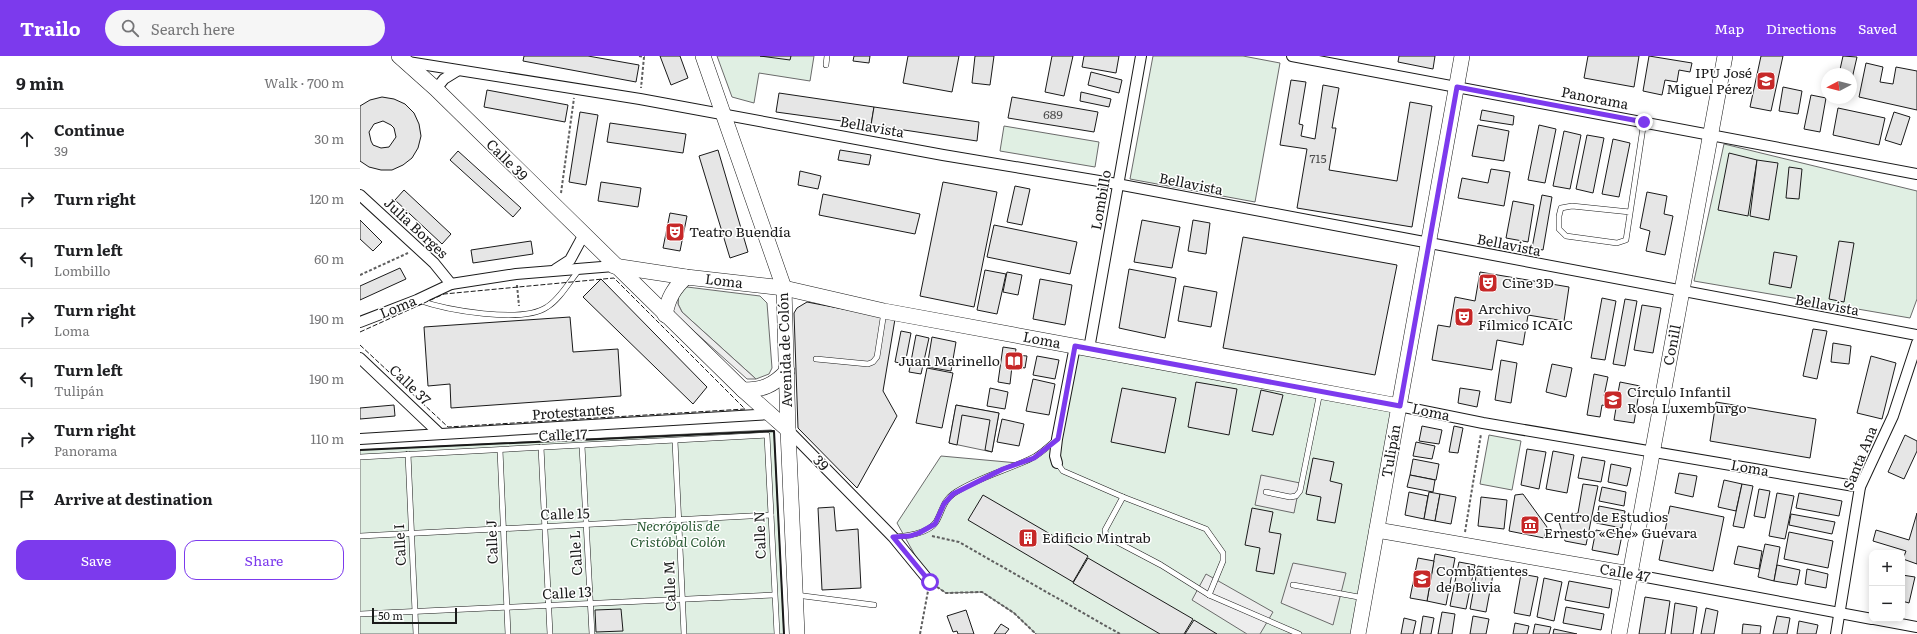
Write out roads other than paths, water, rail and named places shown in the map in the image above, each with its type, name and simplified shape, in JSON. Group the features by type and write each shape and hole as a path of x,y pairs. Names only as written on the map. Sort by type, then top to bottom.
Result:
{"street":[{"name":"Avenida de Colón","path":"703,56 725,115 784,288 787,412 797,634"},
{"name":"Lombillo","path":"1057,463 1055,456 1058,439 1082,347 1117,184 1141,56"},
{"name":"Panorama","path":"1292,56 1917,174"},
{"name":"Tulipán","path":"1358,634 1462,56"},
{"name":"Conill","path":"1619,634 1725,56"},
{"name":"Bellavista","path":"402,59 458,70 640,99 1117,184 1917,336"},
{"name":"Calle 39","path":"402,59 436,89 614,266"},
{"path":"436,89 444,79 458,70"},
{"name":"Julia Borges","path":"360,194 444,273 451,284"},
{"name":"Loma","path":"554,270 570,260 583,236"},
{"name":"Loma","path":"360,322 417,300 451,284 516,274 614,266 686,277 784,288 884,312 1320,391 1483,423 1860,488"},
{"name":"39","path":"614,266 743,390 788,430 893,537 930,582"},
{"path":"665,315 670,296 676,286 686,277"},
{"name":"Santa Ana","path":"1836,634 1860,488 1893,416 1917,343"},
{"name":"Calle 37","path":"360,358 440,434"},
{"path":"743,390 759,390 770,386 787,371"},
{"name":"Protestantes","path":"360,439 787,412"},
{"name":"Calle 47","path":"1377,530 1630,574 1869,618"},
{"name":"Calle 47","path":"1890,622 1917,627"}],"lane":[{"path":"826,65 827,56"},
{"path":"1630,212 1572,206 1562,208 1559,216 1559,229 1566,236 1616,243 1626,240 1644,122"},
{"path":"417,300 442,307 507,316 535,314 548,307 559,296 579,269"},
{"path":"816,359 868,364 873,362 877,357 884,312"},
{"path":"1266,492 1290,497 1296,496 1300,491 1320,391"},
{"name":"Calle 17","path":"360,457 767,435"},
{"name":"Calle N","path":"767,435 777,634"},
{"path":"893,537 910,536 935,524 944,504 953,494 1003,469 1034,458 1058,439"},
{"name":"Calle M","path":"675,441 684,634"},
{"name":"Calle L","path":"582,446 592,634"},
{"path":"541,447 550,634"},
{"name":"Calle J","path":"500,450 508,634"},
{"name":"Calle I","path":"408,454 416,634"},
{"path":"1057,463 1063,471 1123,497 1206,529 1223,553 1223,561 1209,595"},
{"path":"1123,497 1105,530 1106,536 1161,565 1209,595 1299,634"},
{"name":"Calle 15","path":"360,536 586,526 771,515"},
{"path":"1294,585 1364,599"},
{"name":"Calle 13","path":"360,614 507,609 774,595"},
{"path":"795,595 874,605"}],"place":[{"name":"IPU José Miguel Pérez","path":"1766,81"},
{"name":"Teatro Buendía","path":"675,232"},
{"name":"Cine 3D","path":"1488,283"},
{"name":"Archivo Fílmico ICAIC","path":"1464,317"},
{"name":"Juan Marinello","path":"1014,361"},
{"name":"Círculo Infantil Rosa Luxemburgo","path":"1613,400"},
{"name":"Centro de Estudios Ernesto «Che» Guevara","path":"1530,525"},
{"name":"Edificio Mintrab","path":"1028,538"},
{"name":"Combatientes de Bolivia","path":"1422,579"}],"park label":[{"name":"Necrópolis de Cristóbal Colón","path":"678,534"}]}
